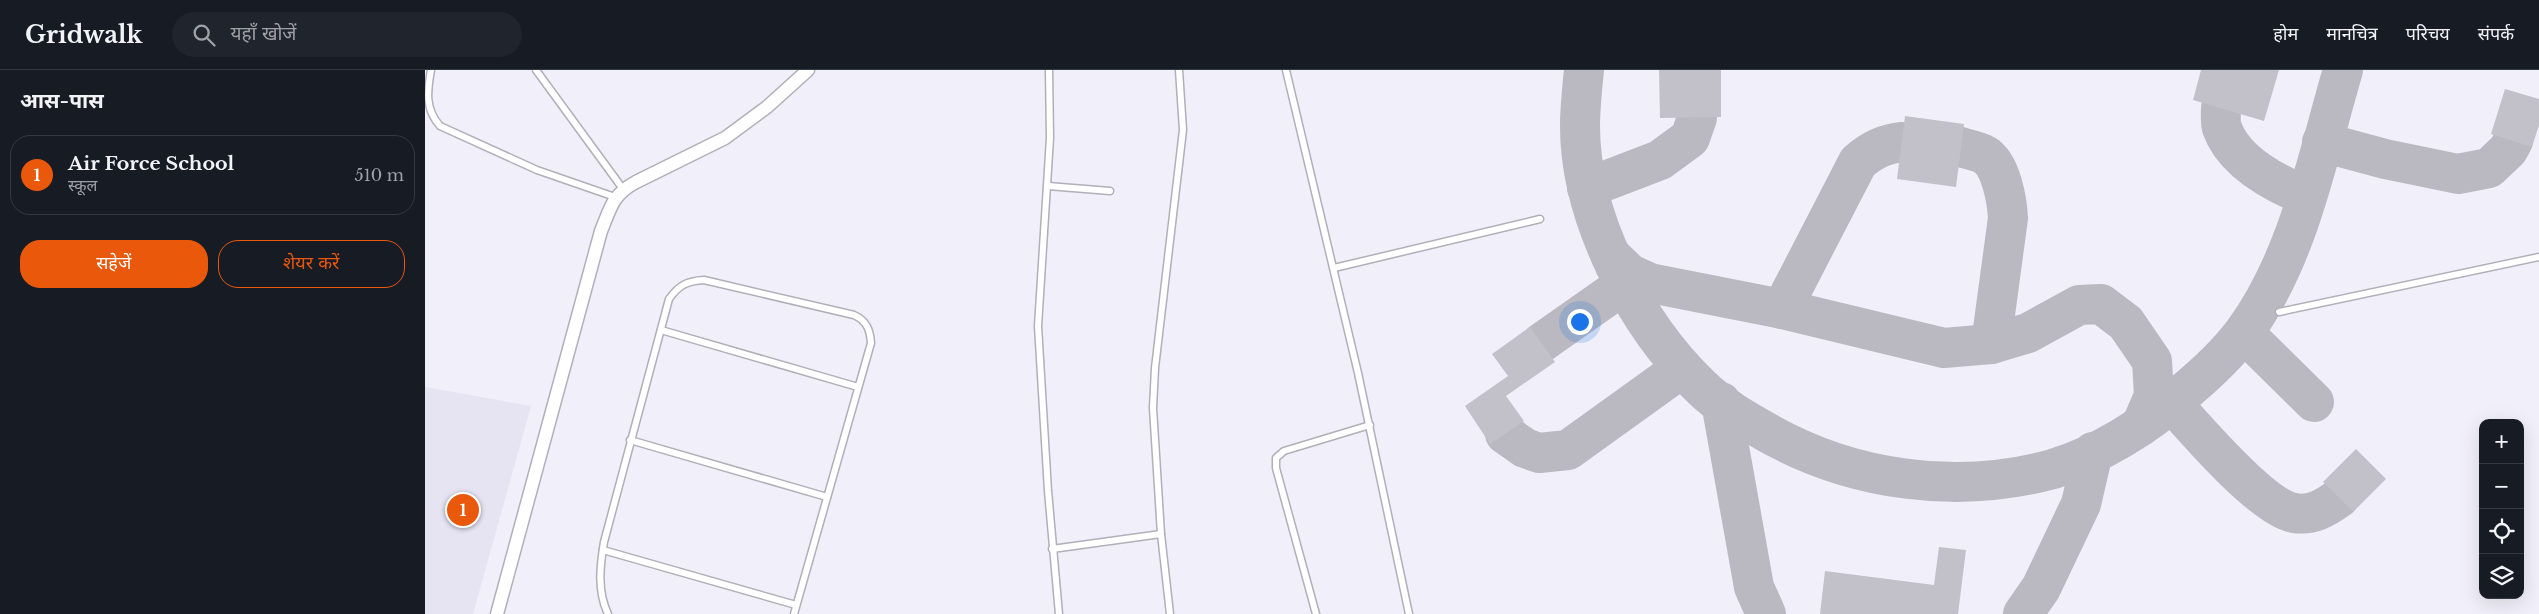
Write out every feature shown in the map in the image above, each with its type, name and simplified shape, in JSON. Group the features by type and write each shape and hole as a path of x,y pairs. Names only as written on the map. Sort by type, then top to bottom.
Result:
{"street":[{"path":"497,614 601,231 619,193 725,138 767,107 808,70"}],"lane":[{"path":"431,70 425,103 428,113 440,126 537,170 619,193"},
{"path":"536,70 619,193"},
{"path":"1049,70 1051,138 1040,277 1039,326 1052,549 1059,614"},
{"path":"1170,614 1161,534 1153,408 1155,368 1183,130 1179,70"},
{"path":"1286,70 1370,425 1409,614"},
{"path":"1048,186 1110,191"},
{"path":"1334,268 1540,219"},
{"path":"2279,312 2539,257"},
{"path":"609,614 602,594 600,568 603,550 630,440 669,299 675,290 688,281 704,280 855,315 862,318 870,331 871,343 794,614"},
{"path":"661,330 858,387"},
{"path":"1316,614 1276,468 1276,458 1285,451 1370,425"},
{"path":"630,440 827,497"},
{"path":"1052,549 1161,534"},
{"path":"603,550 796,605"}],"shaded area":[{"path":"425,387 531,406 473,614 425,614"}],"building":[{"path":"1659,70 1721,70 1721,117 1660,118"},
{"path":"2201,70 2279,70 2264,121 2193,100"},
{"path":"2505,89 2539,99 2539,125 2532,147 2491,134"},
{"path":"1905,116 1964,124 1956,187 1897,179"},
{"path":"1530,327 1555,362 1506,396 1524,421 1490,444 1465,406 1508,376 1492,354"},
{"path":"2356,449 2386,479 2353,512 2323,482"},
{"path":"1939,547 1966,550 1958,614 1820,614 1825,571 1934,585"}],"taxiway":[{"path":"1584,70 1580,119 1583,161 1590,197 1601,233 1616,268 1634,301 1677,362 1708,394 1724,406 1768,433 1801,449 1835,463 1870,472 1907,479 1943,482 2017,477 2053,469 2088,456 2105,448 2153,417 2199,380 2223,357 2244,332 2263,303 2293,239 2315,172 2343,70"},
{"path":"2221,108 2222,128 2228,140 2245,161 2281,185 2306,196"},
{"path":"1587,188 1660,160 1690,138 1697,118"},
{"path":"2322,142 2385,159 2458,174 2489,168 2508,150 2513,141"},
{"path":"1782,309 1858,162 1879,148 1902,142"},
{"path":"1961,147 1985,155 1991,160 1999,175 2006,202 2008,218 1991,344"},
{"path":"1611,256 1630,274 1650,283 1782,309 1944,348 1991,344 2028,333 2079,305 2101,304 2126,323 2152,361 2154,396 2141,426"},
{"path":"1541,343 1625,284"},
{"path":"2244,333 2314,402"},
{"path":"1505,434 1525,448 1539,453 1568,450 1682,368"},
{"path":"1721,402 1754,587 1766,614"},
{"path":"2172,403 2230,466 2265,497 2281,508 2294,513 2307,513 2323,508 2339,498"},
{"path":"2023,614 2041,588 2081,504 2093,452"}],"place":[{"name":"Air Force School","path":"463,510"}]}
